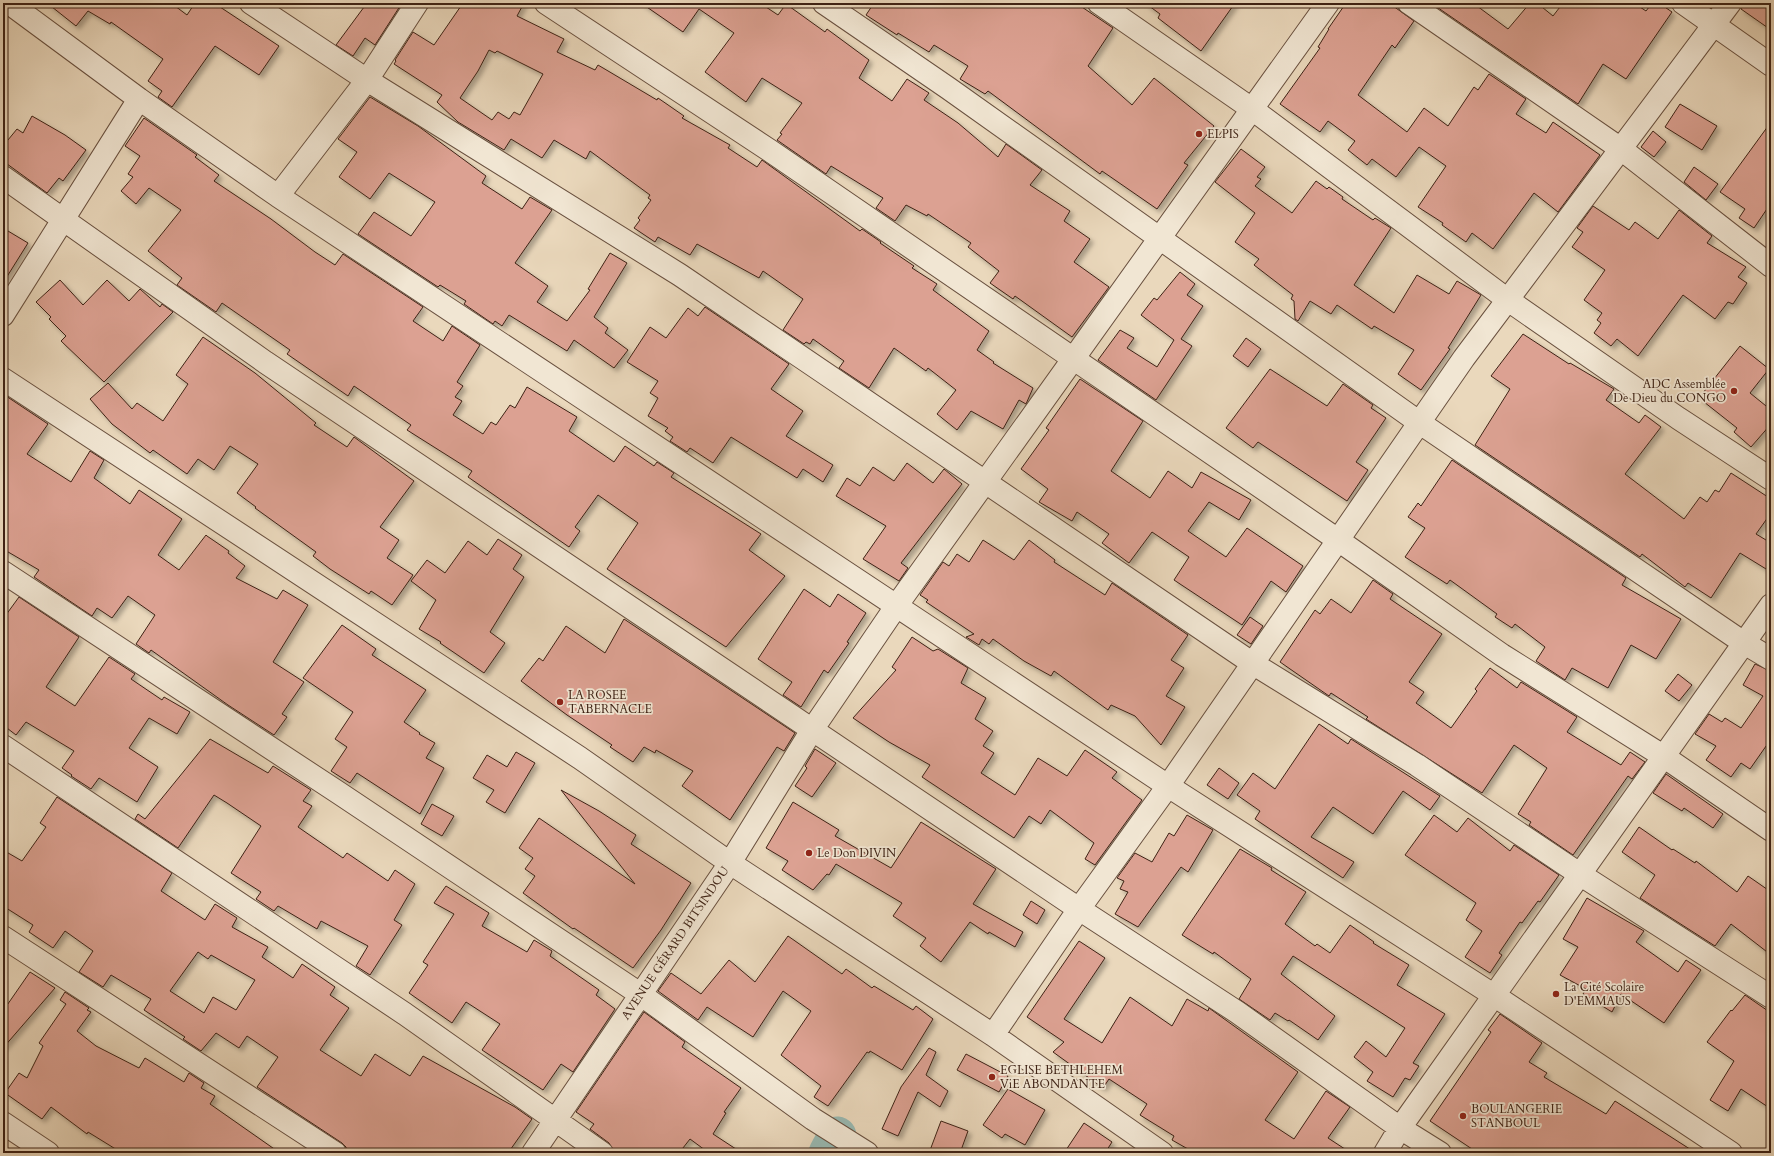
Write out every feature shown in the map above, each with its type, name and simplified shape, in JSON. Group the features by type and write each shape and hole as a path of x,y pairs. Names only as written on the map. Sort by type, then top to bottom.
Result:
{"street":[{"path":"9,3 139,99 278,196 1168,786 1495,996 1731,1153"},
{"path":"251,3 367,80 680,275 986,481 1252,663 1417,765 1581,875 1771,997"},
{"path":"278,196 367,80 418,3"},
{"path":"546,3 769,150 1338,540 1502,655 1663,756 1771,830"},
{"path":"824,3 948,88 1420,422 1744,643 1771,659"},
{"path":"1099,3 1252,109 1508,300 1678,418 1771,478"},
{"name":"AVENUE GÉRARD BITSINDOU","path":"533,1153 730,863 812,730 897,605 1328,3"},
{"path":"1409,3 1621,149 1771,266"},
{"path":"1683,3 1771,65"},
{"path":"993,1035 1079,909 1168,786 1420,422 1508,300 1730,3"},
{"path":"3,315 139,99"},
{"path":"3,177 265,362 1079,909 1237,1012 1400,1128 1440,1153"},
{"path":"3,379 580,758 730,863 993,1035 1162,1153"},
{"path":"3,572 326,784 640,994 813,1119 867,1153"},
{"path":"1385,1153 1400,1128 1581,875 1663,756 1771,605"},
{"path":"3,746 405,1014 602,1153"},
{"path":"3,937 335,1153"},
{"path":"3,1123 48,1153"}],"building":[{"path":"47,3 171,3 187,15 195,3 214,3 279,46 259,75 215,46 172,107 158,97 162,91 148,81 163,59 111,22 110,24 88,11 76,26"},
{"path":"367,3 402,3 375,45 365,38 353,56 336,45"},
{"path":"463,3 524,3 517,16 564,39 557,52 595,70 598,65 657,100 658,98 684,116 682,118 730,145 728,148 757,167 762,160 860,231 862,229 881,242 880,243 914,266 912,268 937,284 933,290 989,331 977,350 994,362 993,363 1033,388 1026,404 1019,400 1003,429 971,411 957,430 937,414 956,390 928,368 926,371 894,348 869,388 839,368 844,361 813,339 810,344 806,342 804,344 783,330 803,299 763,271 759,278 697,244 690,255 658,237 655,242 634,228 640,220 638,218 651,200 648,198 650,195 590,151 586,159 554,140 542,158 511,139 504,150 458,122 437,102 442,95 394,64 413,32 434,45","holes":["489,50 495,53 497,51 543,74 520,115 514,112 509,119 498,112 492,120 460,98 478,71"]},
{"path":"641,3 760,3 778,15 786,4 825,32 827,29 869,60 859,78 892,101 907,79 929,93 924,100 958,123 998,157 1006,144 1042,170 1030,185 1070,211 1064,221 1090,239 1074,262 1109,287 1072,337 1015,296 1013,299 990,283 999,271 968,247 971,243 928,214 927,216 906,205 895,221 876,208 883,198 831,166 826,174 777,140 782,134 780,133 802,103 762,78 746,102 705,72 734,33 699,9 683,32"},
{"path":"874,3 1076,3 1113,28 1088,66 1132,105 1154,78 1214,126 1184,163 1188,165 1157,209 1102,171 1100,174 988,91 985,94 960,79 968,66 934,45 929,52 898,33 897,35 866,15"},
{"path":"1145,3 1235,3 1201,51 1158,18 1160,14"},
{"path":"1346,3 1389,3 1414,21 1395,48 1392,45 1358,95 1407,132 1424,108 1448,126 1474,87 1478,90 1489,74 1526,99 1516,114 1546,133 1553,122 1600,155 1558,212 1534,193 1493,249 1472,233 1466,242 1442,225 1443,223 1418,207 1446,166 1419,147 1396,177 1372,159 1367,165 1348,150 1355,141 1328,121 1320,132 1280,104 1320,48 1318,47 1328,29"},
{"path":"1431,3 1473,3 1508,29 1530,3 1537,3 1553,16 1563,3 1634,3 1646,11 1652,3 1659,3 1672,12 1626,79 1603,64 1578,104"},
{"path":"1742,3 1771,3 1771,30 1741,9"},
{"path":"370,97 418,126 486,176 482,183 522,209 530,197 552,210 515,263 548,286 537,302 567,321 590,290 588,289 610,253 627,263 594,317 608,328 605,333 628,350 614,368 574,340 567,351 509,315 502,326 495,321 493,324 464,304 466,301 440,285 438,287 358,234 374,212 411,236 435,202 389,173 370,199 339,177 357,152 338,139"},
{"path":"1680,104 1717,126 1702,150 1665,127"},
{"path":"32,116 65,135 86,150 63,181 59,178 47,193 3,161 3,146 17,129 23,133"},
{"path":"144,118 197,155 195,157 219,175 214,181 271,219 315,252 335,265 343,254 423,307 413,321 443,341 452,326 480,345 457,382 463,386 455,397 462,401 453,415 483,434 491,422 496,425 510,405 515,408 527,387 577,417 569,431 614,462 625,446 654,466 657,462 674,473 671,477 761,534 749,550 785,576 726,647 607,569 638,523 598,495 575,527 580,531 569,547 468,477 472,471 407,430 411,425 354,386 348,396 287,354 290,350 222,303 216,312 177,285 182,278 148,251 181,210 149,188 136,204 121,191 133,177 128,174 140,156 125,146"},
{"path":"1771,122 1771,203 1754,228 1739,218 1745,209 1720,192"},
{"path":"1653,131 1666,142 1654,157 1641,147"},
{"path":"1241,149 1265,167 1257,177 1261,179 1255,186 1292,213 1316,181 1327,189 1329,187 1343,197 1342,199 1373,220 1375,218 1391,228 1354,285 1394,313 1417,275 1449,294 1457,281 1481,295 1448,348 1450,349 1421,390 1398,374 1414,350 1374,326 1372,329 1337,305 1331,314 1310,301 1298,321 1295,319 1294,301 1291,299 1293,295 1254,265 1259,259 1235,242 1255,213 1215,182"},
{"path":"1694,167 1718,184 1706,200 1684,182"},
{"path":"1593,206 1629,230 1635,222 1658,239 1679,210 1712,236 1707,243 1746,267 1738,277 1747,283 1733,304 1728,302 1715,319 1683,295 1638,356 1617,339 1611,346 1594,333 1601,323 1597,320 1602,313 1584,300 1605,270 1572,247 1583,232 1577,228"},
{"path":"3,228 28,243 3,283"},
{"path":"1180,272 1195,284 1187,295 1203,306 1181,339 1192,346 1156,400 1098,360 1120,330 1134,338 1127,348 1157,367 1174,340 1141,315 1154,298 1157,300"},
{"path":"60,280 83,305 107,280 129,301 140,289 160,307 162,304 173,312 104,382 61,341 66,336 49,319 51,317 36,302"},
{"path":"705,307 789,364 771,389 803,411 786,436 833,465 823,482 803,469 797,478 731,437 713,463 690,448 687,452 670,441 673,437 665,431 668,428 648,416 658,398 650,393 658,381 627,362 650,327 666,338 688,308 698,316"},
{"path":"1523,334 1569,364 1570,363 1614,389 1606,400 1639,423 1645,415 1661,427 1625,474 1684,519 1700,497 1707,502 1715,490 1719,492 1731,473 1771,499 1771,513 1756,534 1771,543 1771,572 1740,553 1711,598 1688,583 1685,587 1642,554 1640,557 1475,445 1510,389 1491,376"},
{"path":"203,337 255,373 316,423 314,425 347,447 354,437 414,481 380,527 399,540 387,558 413,575 392,605 371,591 369,594 330,569 313,556 316,552 255,508 256,507 237,493 258,464 230,446 214,470 198,459 187,474 153,450 150,453 112,424 90,399 108,383 132,409 137,403 163,421 188,384 176,375"},
{"path":"1246,338 1261,349 1248,367 1233,356"},
{"path":"1740,346 1769,369 1750,393 1771,410 1771,424 1751,447 1734,432 1737,428 1699,398"},
{"path":"1270,369 1327,406 1343,384 1373,405 1371,408 1386,418 1356,462 1368,470 1347,501 1258,442 1253,448 1226,428"},
{"path":"1080,379 1143,421 1111,471 1150,498 1168,471 1192,488 1201,472 1251,500 1239,520 1209,502 1188,531 1226,557 1247,528 1303,566 1286,592 1271,581 1242,625 1174,580 1189,557 1152,532 1129,563 1102,543 1109,534 1077,512 1072,521 1039,502 1048,489 1021,469 1049,430 1046,428"},
{"path":"3,394 48,424 27,454 71,482 90,451 104,460 94,478 130,504 139,490 182,519 158,555 179,570 206,535 229,551 228,553 245,566 236,578 277,599 283,590 308,605 273,662 304,682 282,714 287,717 274,735 228,705 151,650 149,653 136,644 155,615 128,596 112,618 97,608 92,616 34,577 39,570 3,549"},
{"path":"1452,460 1626,578 1622,585 1681,619 1656,659 1631,645 1608,688 1572,668 1565,680 1536,661 1545,647 1515,624 1512,628 1495,617 1497,614 1450,580 1447,584 1405,557 1425,528 1408,517 1418,503 1421,506"},
{"path":"907,463 933,483 944,469 962,484 901,563 908,568 899,581 863,559 886,526 836,496 847,478 860,486 873,467 894,481"},
{"path":"498,539 522,555 513,569 524,577 490,632 505,643 484,673 440,643 441,642 419,629 436,600 411,581 427,560 445,573 468,541 487,555"},
{"path":"983,540 1014,560 1029,540 1055,560 1054,562 1105,595 1112,583 1188,635 1171,660 1184,668 1166,696 1185,707 1161,745 1135,716 1111,705 1108,710 1054,671 1051,676 1024,661 993,639 989,644 982,639 979,645 966,637 974,634 926,602 928,600 920,595 943,562 949,566 957,554 969,562"},
{"path":"1373,580 1393,594 1390,599 1442,634 1409,682 1424,692 1416,703 1451,728 1477,691 1475,689 1490,668 1517,688 1521,682 1577,717 1567,732 1621,765 1630,752 1645,762 1632,779 1628,776 1573,855 1529,825 1531,822 1518,814 1547,768 1514,745 1482,793 1366,719 1368,717 1331,693 1329,696 1280,662 1315,610 1320,614 1331,599 1351,613"},
{"path":"804,589 830,607 838,594 866,613 847,642 849,643 828,673 824,670 801,707 783,695 792,682 758,659"},
{"path":"19,597 79,637 46,687 75,706 109,657 135,674 131,679 162,700 164,697 190,712 177,734 149,718 129,748 158,767 137,802 99,778 91,789 71,776 72,775 62,768 74,751 26,722 16,735 3,725 3,619"},
{"path":"1250,617 1263,626 1251,644 1237,635"},
{"path":"624,619 795,733 784,751 777,747 730,820 682,786 693,771 656,750 655,753 644,747 633,762 610,747 612,745 567,715 521,681 539,658 543,661 566,626 605,653"},
{"path":"342,625 376,649 372,655 426,690 404,722 420,733 419,734 435,743 426,758 444,768 420,814 357,773 350,783 331,771 347,747 335,739 353,712 303,678"},
{"path":"912,637 933,651 938,649 968,668 961,683 986,698 975,719 993,731 983,746 994,753 981,773 1015,795 1038,758 1067,776 1085,750 1117,772 1112,778 1142,800 1095,865 1085,859 1094,843 1050,810 1041,824 1029,816 1014,838 922,777 930,765 889,742 853,718 896,670 892,667"},
{"path":"1755,664 1771,671 1771,739 1750,769 1741,763 1731,777 1706,760 1716,746 1695,734 1709,714 1722,722 1725,718 1741,728 1763,696 1743,685"},
{"path":"1678,674 1692,685 1679,701 1665,691"},
{"path":"1319,724 1348,744 1351,739 1440,796 1430,810 1403,791 1373,834 1333,807 1311,837 1354,862 1343,878 1255,819 1260,811 1237,795 1253,773 1275,789"},
{"path":"210,739 268,773 273,766 311,790 303,801 312,806 298,827 343,858 347,853 388,881 395,870 415,884 394,920 402,925 370,975 356,966 368,946 321,921 317,929 278,906 274,911 256,899 261,892 231,873 261,826 227,803 214,795 178,848 135,819 138,814 145,819"},
{"path":"815,749 836,763 812,797 795,786 807,768 805,766"},
{"path":"516,752 535,763 505,813 486,802 494,790 473,778 487,755 507,767"},
{"path":"1219,768 1239,783 1228,799 1207,785"},
{"path":"1666,774 1723,814 1713,828 1684,808 1682,811 1653,793"},
{"path":"561,790 599,811 636,835 631,844 691,883 661,930 633,968 574,928 573,929 523,893 535,876 525,869 533,858 519,848 539,818 635,884"},
{"path":"57,797 172,873 161,891 205,920 215,904 237,918 232,927 268,947 262,957 293,978 302,964 335,987 330,995 349,1008 320,1050 361,1076 375,1054 410,1076 423,1056 515,1107 532,1119 508,1153 347,1153 346,1147 342,1143 257,1087 278,1057 247,1036 239,1048 216,1033 201,1051 183,1039 185,1037 144,1010 151,999 111,975 103,987 79,972 93,951 65,931 53,948 29,932 33,925 3,906 3,850 22,861 46,827 40,823","holes":["198,952 208,959 211,955 255,980 236,1010 213,997 204,1013 170,991"]},
{"path":"793,802 839,830 835,836 891,868 921,822 996,869 973,904 1023,932 1015,947 989,932 988,934 970,922 941,962 920,946 926,938 893,916 902,903 836,864 829,875 827,874 813,890 782,870 788,861 766,848"},
{"path":"432,804 454,816 442,836 421,824"},
{"path":"1187,815 1213,830 1188,872 1181,867 1138,927 1115,914 1128,892 1120,889 1124,881 1117,878 1135,853 1152,862 1169,833 1174,836"},
{"path":"1434,815 1457,832 1468,818 1510,851 1514,845 1559,875 1540,902 1538,901 1522,923 1520,922 1499,953 1502,955 1490,973 1465,957 1482,931 1466,920 1476,903 1405,855"},
{"path":"1639,827 1672,850 1673,849 1695,863 1696,861 1737,892 1748,876 1771,892 1771,955 1731,924 1715,946 1640,898 1655,875 1622,852"},
{"path":"1240,849 1272,868 1271,870 1306,892 1285,924 1315,946 1317,944 1330,953 1350,925 1374,942 1373,943 1409,965 1397,985 1445,1014 1413,1063 1419,1066 1410,1080 1405,1078 1393,1097 1367,1081 1373,1072 1354,1057 1366,1041 1386,1057 1405,1028 1293,956 1281,974 1335,1016 1318,1040 1289,1020 1288,1021 1275,1013 1270,1020 1239,999 1251,979 1214,952 1213,954 1182,935"},
{"path":"446,886 489,913 482,926 527,952 534,940 552,951 550,956 599,990 596,995 615,1009 573,1072 561,1064 543,1090 482,1050 500,1024 466,1002 452,1023 409,993 428,965 423,962 454,914 434,903"},
{"path":"1587,898 1644,931 1636,942 1678,972 1686,960 1701,970 1664,1023 1621,994 1612,1012 1583,994 1586,989 1560,975 1578,947 1563,939"},
{"path":"1031,901 1045,910 1037,924 1023,915"},
{"path":"788,936 842,974 846,969 872,988 874,986 913,1010 916,1006 933,1019 902,1070 870,1051 869,1053 867,1052 828,1106 814,1097 821,1086 781,1055 811,1011 783,991 753,1037 707,1007 698,1020 658,991 671,973 701,994 729,960 755,982"},
{"path":"1079,941 1105,958 1064,1019 1102,1043 1130,997 1172,1026 1187,999 1208,1011 1209,1008 1298,1072 1265,1120 1294,1139 1326,1091 1350,1107 1328,1138 1351,1153 1195,1153 1172,1140 1174,1136 1140,1115 1147,1104 1109,1079 1103,1088 1053,1052 1064,1042 1027,1017"},
{"path":"30,972 55,988 3,1048 3,1011"},
{"path":"65,992 89,1008 87,1010 91,1012 77,1031 96,1046 139,1068 145,1058 184,1082 189,1073 204,1083 201,1088 215,1096 210,1104 280,1153 122,1153 88,1132 87,1134 51,1107 42,1119 5,1093 19,1073 27,1078 43,1046 39,1043 66,1004 60,1000"},
{"path":"1745,995 1771,1013 1771,1109 1741,1089 1728,1111 1710,1100 1734,1061 1707,1042 1731,1010 1732,1011"},
{"path":"644,1012 685,1042 682,1047 741,1088 724,1112 726,1113 713,1134 742,1153 709,1153 690,1139 679,1153 614,1153 609,1143 590,1129 594,1124 576,1112"},
{"path":"1500,1014 1542,1043 1529,1062 1547,1073 1544,1077 1606,1114 1615,1101 1696,1153 1478,1153 1430,1121 1491,1032 1488,1030"},
{"path":"929,1048 936,1052 926,1075 948,1091 940,1107 918,1092 898,1136 882,1129 901,1087"},
{"path":"966,1054 1008,1076 999,1092 957,1070"},
{"path":"1008,1089 1045,1110 1025,1145 1005,1134 1002,1138 983,1125"},
{"path":"941,1121 968,1131 960,1153 929,1153"},
{"path":"1084,1123 1112,1142 1105,1153 1064,1153"}],"waterway":[{"path":"828,1153 837,1136"}],"place":[{"name":"ELPIS","path":"1199,134"},
{"name":"ADC Assemblée De Dieu du CONGO","path":"1734,391"},
{"name":"LA ROSEE TABERNACLE","path":"560,702"},
{"name":"Le Don DIVIN","path":"809,853"},
{"name":"La Cité Scolaire D'EMMAUS","path":"1556,994"},
{"name":"EGLISE BETHLEHEM ViE ABONDANTE","path":"992,1077"},
{"name":"BOULANGERIE STANBOUL","path":"1463,1116"}]}
